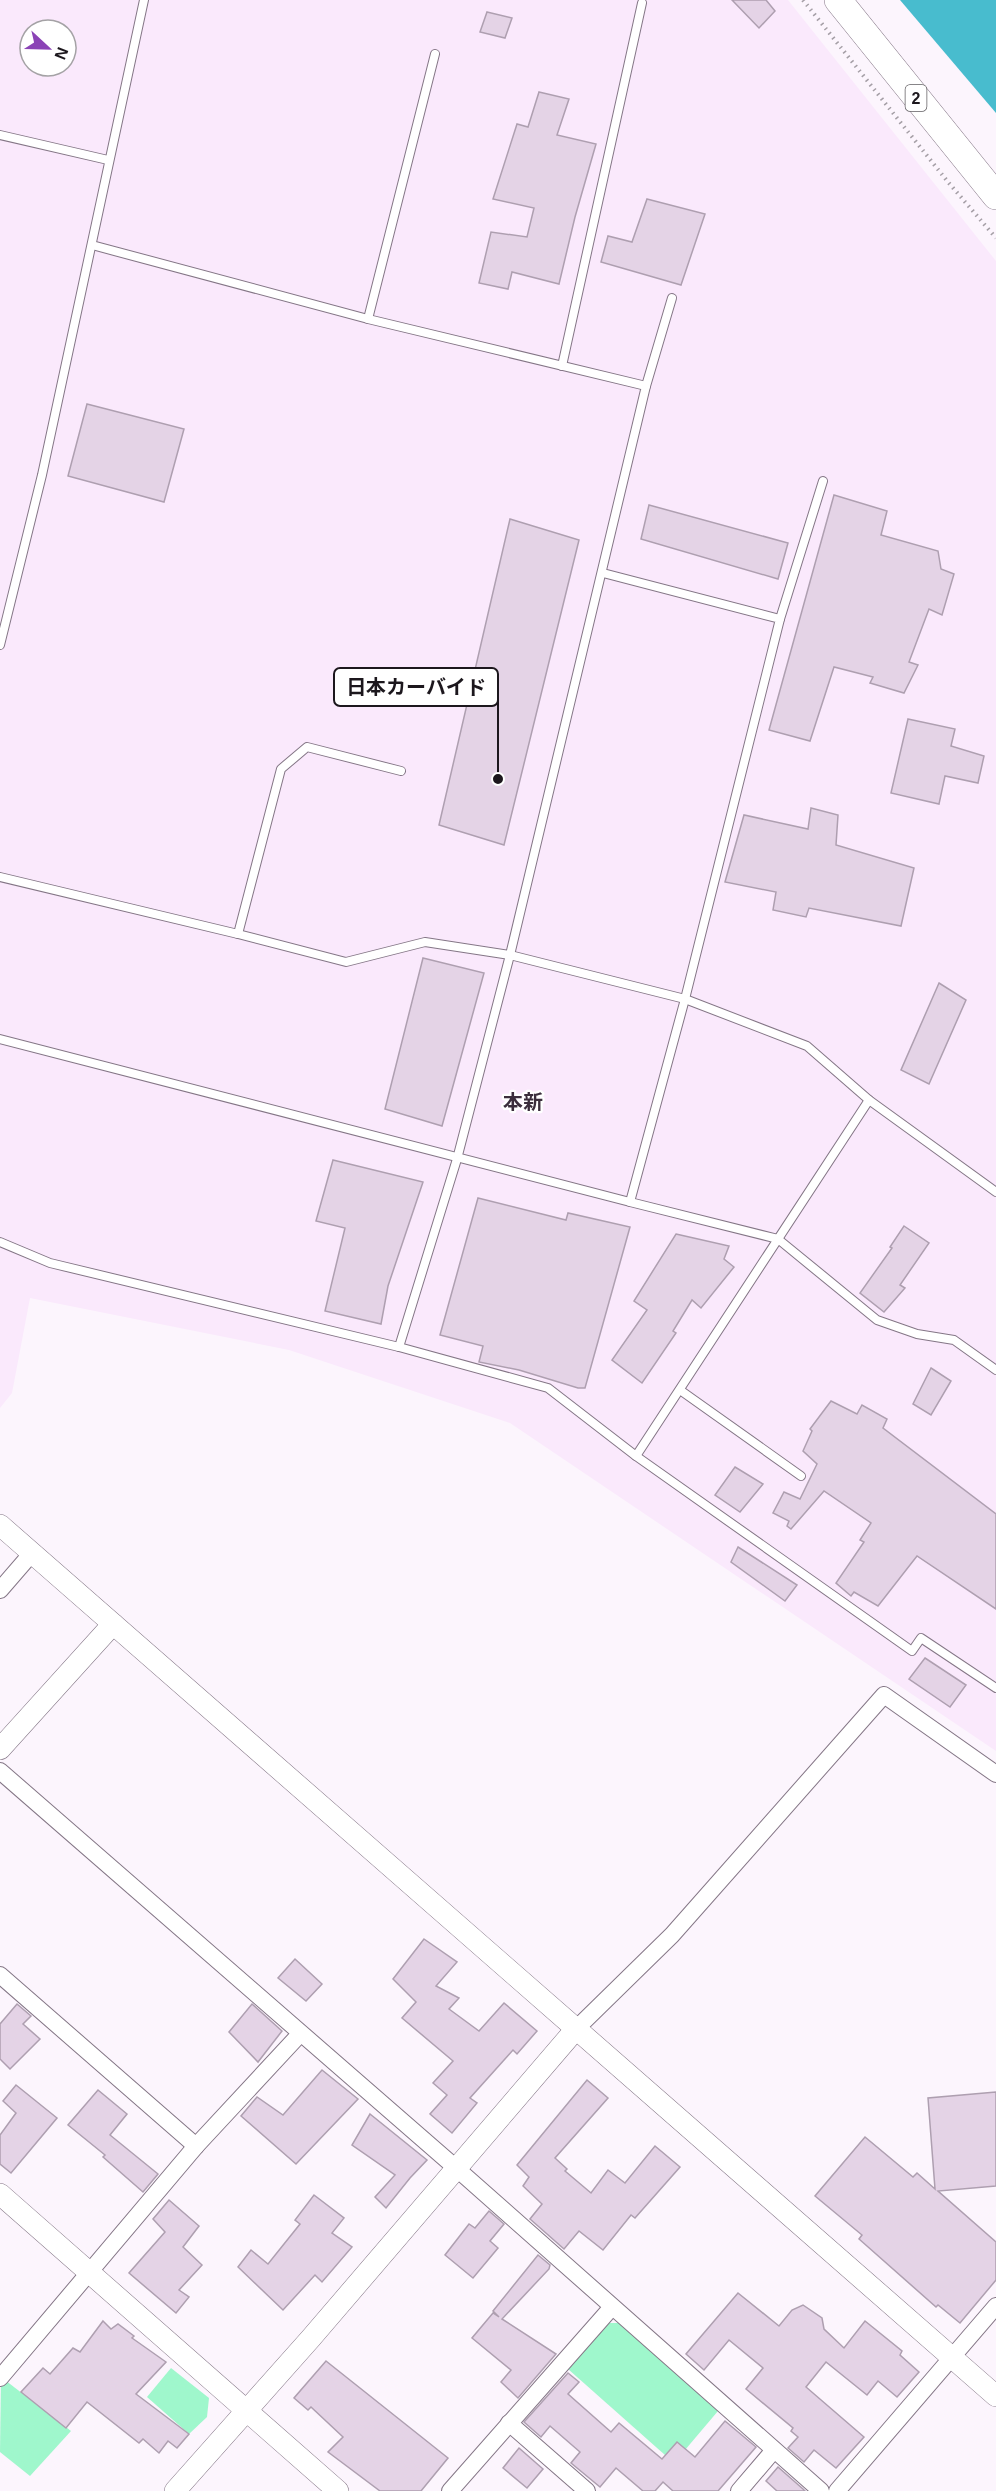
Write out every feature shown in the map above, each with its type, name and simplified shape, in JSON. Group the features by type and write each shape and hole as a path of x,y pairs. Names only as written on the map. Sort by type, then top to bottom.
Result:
{"main road":[{"name":"2","path":"837,0 996,196"}],"street":[{"path":"0,1525 996,2396"},
{"path":"0,1590 32,1553"},
{"path":"0,1749 113,1624"},
{"path":"175,2491 311,2338 575,2030 672,1935 884,1695 996,1774"},
{"path":"0,1771 456,2168 821,2491"},
{"path":"0,1975 196,2146"},
{"path":"0,2378 88,2271 196,2146 300,2034"},
{"path":"0,2194 338,2491"},
{"path":"837,2491 996,2306"},
{"path":"450,2491 612,2307"},
{"path":"509,2423 587,2491"},
{"path":"739,2491 774,2450"}],"lane":[{"path":"0,645 42,475 144,0"},
{"path":"562,366 642,3"},
{"path":"368,319 435,54"},
{"path":"0,135 108,160"},
{"path":"92,245 368,319 646,386"},
{"path":"399,1347 457,1159 510,955 646,386 672,298"},
{"path":"630,1202 685,999 780,619 823,481"},
{"path":"603,573 780,619"},
{"path":"238,934 281,768 307,747 401,771"},
{"path":"0,877 238,934 346,963 425,942 510,955 685,999 807,1046 869,1100 996,1192"},
{"path":"0,1039 457,1159 778,1239 877,1320 917,1334 954,1340 996,1370"},
{"path":"636,1456 869,1100"},
{"path":"0,1242 50,1263 399,1347 548,1388 636,1456 912,1651 921,1638 996,1688"},
{"path":"680,1390 801,1476"}],"path":[{"path":"804,0 948,182 996,238"}],"shaded area":[{"path":"0,0 788,0 996,261 996,1751 510,1423 289,1350 30,1298 12,1393 0,1408"}],"green space":[{"path":"608,2323 619,2323 718,2411 674,2463 568,2369"},
{"path":"171,2368 209,2398 207,2417 189,2434 147,2397"},
{"path":"1,2377 71,2431 30,2476 0,2452"}],"water":[{"path":"900,0 996,0 996,113"}],"building":[{"path":"732,0 766,0 775,11 759,28"},
{"path":"487,12 512,18 505,38 480,32"},
{"path":"539,92 569,99 557,135 596,144 559,284 512,272 508,289 479,283 491,232 527,237 534,208 493,199 517,124 528,127"},
{"path":"647,199 705,214 681,285 601,262 608,236 632,242"},
{"path":"87,404 184,429 164,502 68,476"},
{"path":"834,495 887,511 881,535 938,551 941,569 954,574 942,615 929,609 909,662 918,665 904,693 870,683 873,677 834,667 810,741 769,730"},
{"path":"649,505 788,543 778,579 641,539"},
{"path":"510,519 579,540 504,845 439,825"},
{"path":"908,719 955,729 951,746 984,756 978,783 945,776 939,804 891,793"},
{"path":"811,808 838,815 836,845 914,868 901,926 809,908 806,917 773,910 776,892 725,882 744,815 808,829"},
{"path":"423,958 484,973 442,1126 385,1109"},
{"path":"939,983 966,1000 929,1084 901,1070"},
{"path":"333,1160 423,1182 388,1286 381,1324 325,1311 345,1228 316,1221"},
{"path":"478,1198 566,1220 568,1213 630,1227 585,1388 479,1362 483,1346 440,1335"},
{"path":"904,1226 929,1243 900,1285 905,1288 884,1312 860,1293 892,1248 890,1247"},
{"path":"676,1234 729,1246 724,1259 734,1267 701,1308 692,1300 673,1331 676,1333 642,1383 612,1360 647,1310 634,1301"},
{"path":"931,1368 951,1381 931,1415 913,1404"},
{"path":"831,1401 857,1414 862,1405 887,1419 883,1428 996,1514 996,1609 917,1556 878,1606 854,1592 851,1596 836,1583 864,1542 860,1540 871,1523 824,1491 791,1529 787,1526 789,1521 773,1513 784,1492 800,1499 817,1464 803,1451 812,1431 810,1429"},
{"path":"735,1467 763,1484 740,1512 715,1495"},
{"path":"738,1547 797,1585 785,1601 731,1562"},
{"path":"925,1658 966,1685 950,1707 909,1679"},
{"path":"424,1939 457,1962 436,1986 459,1998 449,2009 479,2031 504,2003 537,2031 517,2054 513,2050 470,2098 477,2103 452,2133 430,2114 447,2095 433,2083 453,2061 402,2018 416,2002 393,1979"},
{"path":"295,1959 322,1984 306,2001 278,1978"},
{"path":"17,2004 31,2016 23,2024 40,2039 10,2069 0,2059 0,2024"},
{"path":"252,2004 282,2031 258,2062 229,2032"},
{"path":"322,2070 358,2099 296,2164 241,2116 257,2097 283,2115"},
{"path":"587,2080 608,2098 555,2158 567,2169 565,2171 591,2193 608,2170 625,2183 655,2146 680,2167 635,2218 631,2215 603,2250 579,2231 564,2249 530,2219 542,2204 523,2186 529,2177 517,2165"},
{"path":"16,2085 57,2118 11,2173 0,2164 0,2135 16,2113 3,2101"},
{"path":"98,2090 127,2114 110,2135 158,2174 143,2192 103,2157 105,2155 68,2125"},
{"path":"996,2092 996,2186 938,2191 996,2242 996,2280 960,2323 938,2305 936,2307 859,2239 862,2235 815,2196 865,2137 913,2177 917,2173 935,2189 928,2098"},
{"path":"370,2114 427,2160 386,2208 375,2197 395,2175 352,2145"},
{"path":"314,2195 344,2218 332,2233 352,2247 322,2282 315,2275 283,2310 238,2267 251,2250 268,2264 300,2224 295,2220"},
{"path":"169,2200 199,2226 183,2247 202,2265 179,2290 189,2297 176,2313 129,2273 165,2232 153,2219"},
{"path":"489,2211 504,2224 490,2241 498,2248 473,2278 445,2255 469,2224 475,2228"},
{"path":"538,2255 550,2265 549,2269 502,2319 556,2354 518,2398 501,2382 511,2370 472,2338 493,2313 499,2317 493,2311"},
{"path":"738,2293 779,2326 792,2310 803,2305 822,2318 824,2329 844,2348 865,2321 902,2351 900,2355 919,2372 897,2397 878,2381 867,2395 826,2362 806,2387 864,2437 836,2468 814,2450 804,2462 788,2448 798,2437 791,2431 793,2428 746,2389 763,2368 729,2340 704,2370 686,2354"},
{"path":"103,2321 111,2329 118,2324 134,2336 132,2338 166,2362 136,2394 189,2434 177,2448 168,2441 159,2453 143,2439 139,2443 87,2402 66,2428 21,2392 43,2368 50,2374 73,2348 80,2352"},
{"path":"326,2361 448,2458 421,2491 380,2491 328,2452 343,2437 311,2407 308,2410 294,2398"},
{"path":"568,2373 579,2382 568,2394 611,2432 619,2423 662,2459 677,2442 695,2457 725,2421 756,2447 718,2491 673,2491 663,2482 655,2491 643,2491 616,2468 600,2487 571,2463 580,2452 550,2426 541,2437 524,2422"},
{"path":"519,2448 543,2469 527,2488 503,2468"},
{"path":"778,2467 805,2491 777,2491 766,2481"}],"place":[{"name":"日本カーバイド","path":"498,779"}],"district":[{"name":"本新","path":"523,1102"}]}
